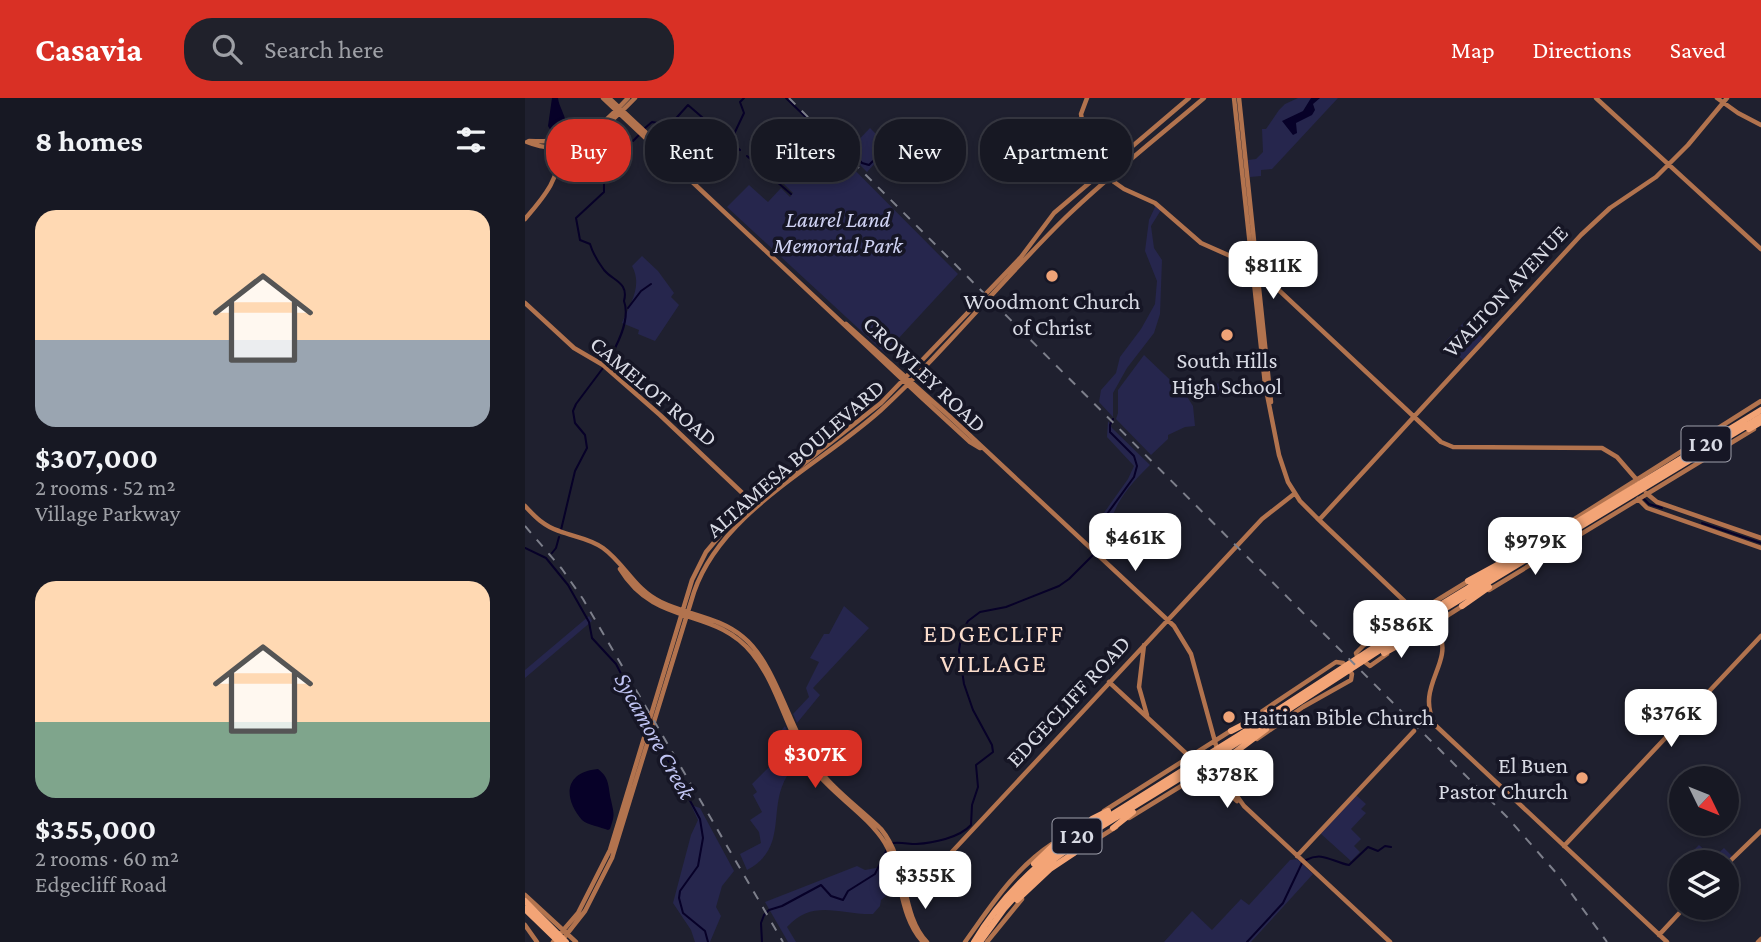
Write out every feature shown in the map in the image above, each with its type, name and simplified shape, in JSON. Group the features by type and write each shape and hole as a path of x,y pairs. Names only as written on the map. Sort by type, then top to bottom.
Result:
{"highway":[{"path":"1761,405 1699,445 1697,453 1707,453 1761,421"},
{"name":"I 20","path":"1365,657 1697,453"},
{"name":"I 20","path":"1365,657 1427,613 1627,496"},
{"path":"1468,581 1560,533"},
{"path":"1462,606 1538,553"},
{"path":"1338,672 1365,657 1407,619"},
{"path":"1230,744 1295,709 1338,672 1365,657 1413,637"},
{"name":"I 20","path":"980,942 1027,883 1054,859 1186,775 1338,672"},
{"path":"1230,744 1245,726 1299,693 1304,693"},
{"path":"1113,828 1186,775"},
{"name":"I 20","path":"974,942 997,907 1051,854 1168,779 1186,775"},
{"path":"1092,819 1168,779"},
{"path":"997,907 1016,883 1060,839"},
{"path":"997,918 1050,869 1075,853"},
{"path":"525,901 568,942"},
{"path":"525,909 553,929"}],"main road":[{"name":"CROWLEY ROAD","path":"603,98 628,119"},
{"path":"611,119 627,102 635,98"},
{"path":"1081,119 1087,98"},
{"name":"ALTAMESA BOULEVARD","path":"1133,146 1189,98"},
{"name":"ALTAMESA BOULEVARD","path":"1132,158 1204,98"},
{"path":"1237,98 1252,228 1265,384 1271,406"},
{"path":"1596,98 1761,249"},
{"path":"1717,98 1761,125"},
{"name":"WALTON AVENUE","path":"1319,520 1590,226 1610,208 1648,183 1670,163 1724,100"},
{"path":"611,119 610,102 627,102"},
{"path":"627,102 628,119"},
{"name":"CROWLEY ROAD","path":"631,122 906,380"},
{"path":"526,141 546,143"},
{"path":"1133,146 1139,153"},
{"path":"525,219 553,182"},
{"name":"ALTAMESA BOULEVARD","path":"989,293 1029,248 1054,213 1097,182"},
{"name":"ALTAMESA BOULEVARD","path":"685,614 697,568 709,548 756,506 875,411 1061,221 1104,182"},
{"path":"1114,182 1123,190 1159,206 1195,239 1255,268 1441,442 1449,446 1594,447 1610,452 1647,494 1659,503 1761,538"},
{"path":"1252,228 1271,406 1281,461 1294,494 1406,601 1434,622 1443,648 1428,700 1435,725 1667,942"},
{"path":"1235,257 1246,255 1252,245"},
{"path":"1258,281 1266,278"},
{"name":"CAMELOT ROAD","path":"525,303 574,348 599,362 660,415 756,506"},
{"name":"CROWLEY ROAD","path":"846,324 859,340 906,380 1180,634 1191,654 1225,774 1240,803"},
{"path":"859,340 867,341"},
{"path":"1761,405 1468,581 1357,650 1357,656 1372,666 1434,622 1647,494 1761,421"},
{"path":"1624,467 1638,499 1647,508 1761,548"},
{"name":"EDGECLIFF ROAD","path":"915,885 936,869 1262,519 1294,494"},
{"path":"525,506 543,524 596,543 612,556 647,597 695,619 732,631"},
{"name":"ALTAMESA BOULEVARD","path":"568,942 566,932 596,892 612,858 673,651 698,579 712,553 756,506"},
{"path":"1406,601 1410,612 1407,619"},
{"path":"675,610 686,602"},
{"path":"675,610 682,624 695,619"},
{"path":"685,614 720,622 751,651 810,765 887,842 904,879 909,922 925,942"},
{"path":"1434,622 1438,632 1449,642"},
{"path":"1563,845 1761,636"},
{"path":"1144,643 1139,687 1149,719"},
{"path":"965,942 1010,880 1036,855 1216,741 1230,744 1344,685 1351,680 1352,674 1343,663 1336,662 1230,744 1221,762 1205,771 1186,775"},
{"path":"1109,682 1391,942"},
{"path":"1211,725 1230,744"},
{"path":"1297,856 1414,731"},
{"path":"1225,774 1230,744"},
{"path":"1182,761 1188,762 1196,772 1186,775"},
{"path":"1218,782 1231,787"},
{"path":"1223,788 1231,787"},
{"path":"987,942 1006,916 1028,893 1075,853 1113,828"},
{"path":"1739,852 1761,831"},
{"path":"896,860 905,894"},
{"path":"895,894 905,894 915,885 904,879"},
{"path":"525,895 553,929 558,931 547,942"},
{"path":"1659,935 1673,920"},
{"path":"525,925 538,942"},
{"path":"553,929 572,926 568,942"},
{"path":"553,929 566,932"},
{"path":"566,932 568,942"},
{"path":"553,942 566,932"}],"green space":[{"path":"1298,98 1338,98 1272,169 1261,170 1261,176 1250,177 1248,160 1256,159 1263,152 1262,129 1266,129 1285,104"},
{"path":"870,128 874,132 874,164 867,172 860,165 860,138"},
{"name":"Laurel Land Memorial Park","path":"860,175 958,274 885,353 727,207 749,185 768,202 781,188 790,197 793,193 782,182 860,182"},
{"path":"1156,205 1161,210 1151,226 1154,248 1162,260 1160,314 1154,333 1127,368 1113,393 1113,417 1099,402 1101,390 1116,373 1120,357 1155,304 1157,281 1145,251 1149,220"},
{"path":"642,256 658,271 674,293 671,297 679,305 655,341 622,323 636,288 632,266"},
{"path":"1465,321 1483,338 1463,360 1444,343"},
{"path":"1144,355 1186,395 1193,406 1195,426 1185,427 1168,435 1168,439 1151,455 1116,419 1118,390"},
{"path":"1232,382 1233,394 1205,397 1204,385"},
{"path":"1108,421 1150,465 1118,504 1102,553 1096,547 1096,524 1128,479 1134,466 1107,437"},
{"path":"844,606 869,628 813,688 820,695 797,723 793,714 809,697 806,688 819,662 810,658 824,634 829,634"},
{"path":"589,616 592,621 525,678 525,670"},
{"path":"785,726 790,737 782,745 778,758 787,776 778,802 773,839 760,861 747,870 740,854 761,843 759,832 750,820 762,812 753,795 757,792 752,784 771,765 773,741"},
{"path":"1356,795 1366,804 1361,809 1366,813 1351,829 1361,839 1354,846 1360,852 1351,861 1320,833"},
{"path":"691,805 700,808 734,871 722,886 716,907 721,916 710,942 695,942 691,930 673,903 691,835 698,820"},
{"path":"1297,859 1313,874 1251,942 1164,942 1192,911 1212,930 1241,899 1249,905 1290,860"},
{"path":"857,866 865,870 886,866 896,888 881,900 880,906 873,914 817,910 797,918 787,927 796,942 788,942 765,902"}],"shaded area":[{"path":"552,98 558,98 565,119 549,119"},
{"path":"1311,98 1320,98 1313,104 1315,110 1312,115 1296,123 1297,133 1293,135 1282,121 1303,111"},
{"path":"598,769 607,779 613,808 613,821 608,830 582,820 570,795 570,787 578,775"}],"waterway":[{"path":"737,128 744,113 740,102 744,98"},
{"path":"786,98 808,119"},
{"path":"675,119 688,105 704,119"},
{"path":"633,141 639,135"},
{"path":"747,156 791,194"},
{"path":"860,161 869,165 874,160"},
{"path":"604,182 604,192 576,218 580,240 590,244 604,270 619,282 624,290 624,325 606,364"},
{"path":"628,308 641,291 651,284"},
{"path":"561,530 575,471 587,448 585,435 575,423 573,411 603,368"},
{"path":"893,843 938,841 960,833 971,825 972,805 978,787 976,765 993,752 964,684 959,650 962,632 968,621 980,612 1006,607 1059,586 1099,549 1102,521 1134,477 1137,466 1134,456 1110,432 1113,419"},
{"path":"1644,499 1649,504 1662,508"},
{"path":"1702,523 1761,543"},
{"path":"552,553 559,537"},
{"name":"Sycamore Creek","path":"525,548 546,558 568,585 589,622 592,638 616,664 646,723"},
{"name":"Sycamore Creek","path":"653,733 700,819 703,838 698,866 680,891 679,898 683,913 705,931 708,942"},
{"path":"1306,860 1323,857 1349,865 1368,847 1378,851 1385,846 1391,847"},
{"path":"762,942 761,923 769,910 821,885 831,896 843,900 848,891 875,874 887,849"},
{"path":"1247,942 1283,903 1302,863"}],"railway":[{"path":"789,98 1507,817 1558,875 1607,942"},
{"path":"525,526 562,569 583,599 783,942"}],"place":[{"name":"Woodmont Church of Christ","path":"1052,276"},
{"name":"South Hills High School","path":"1227,335"},
{"name":"Haitian Bible Church","path":"1229,717"},
{"name":"El Buen Pastor Church","path":"1582,778"}],"district":[{"name":"EDGECLIFF VILLAGE","path":"994,648"}]}
